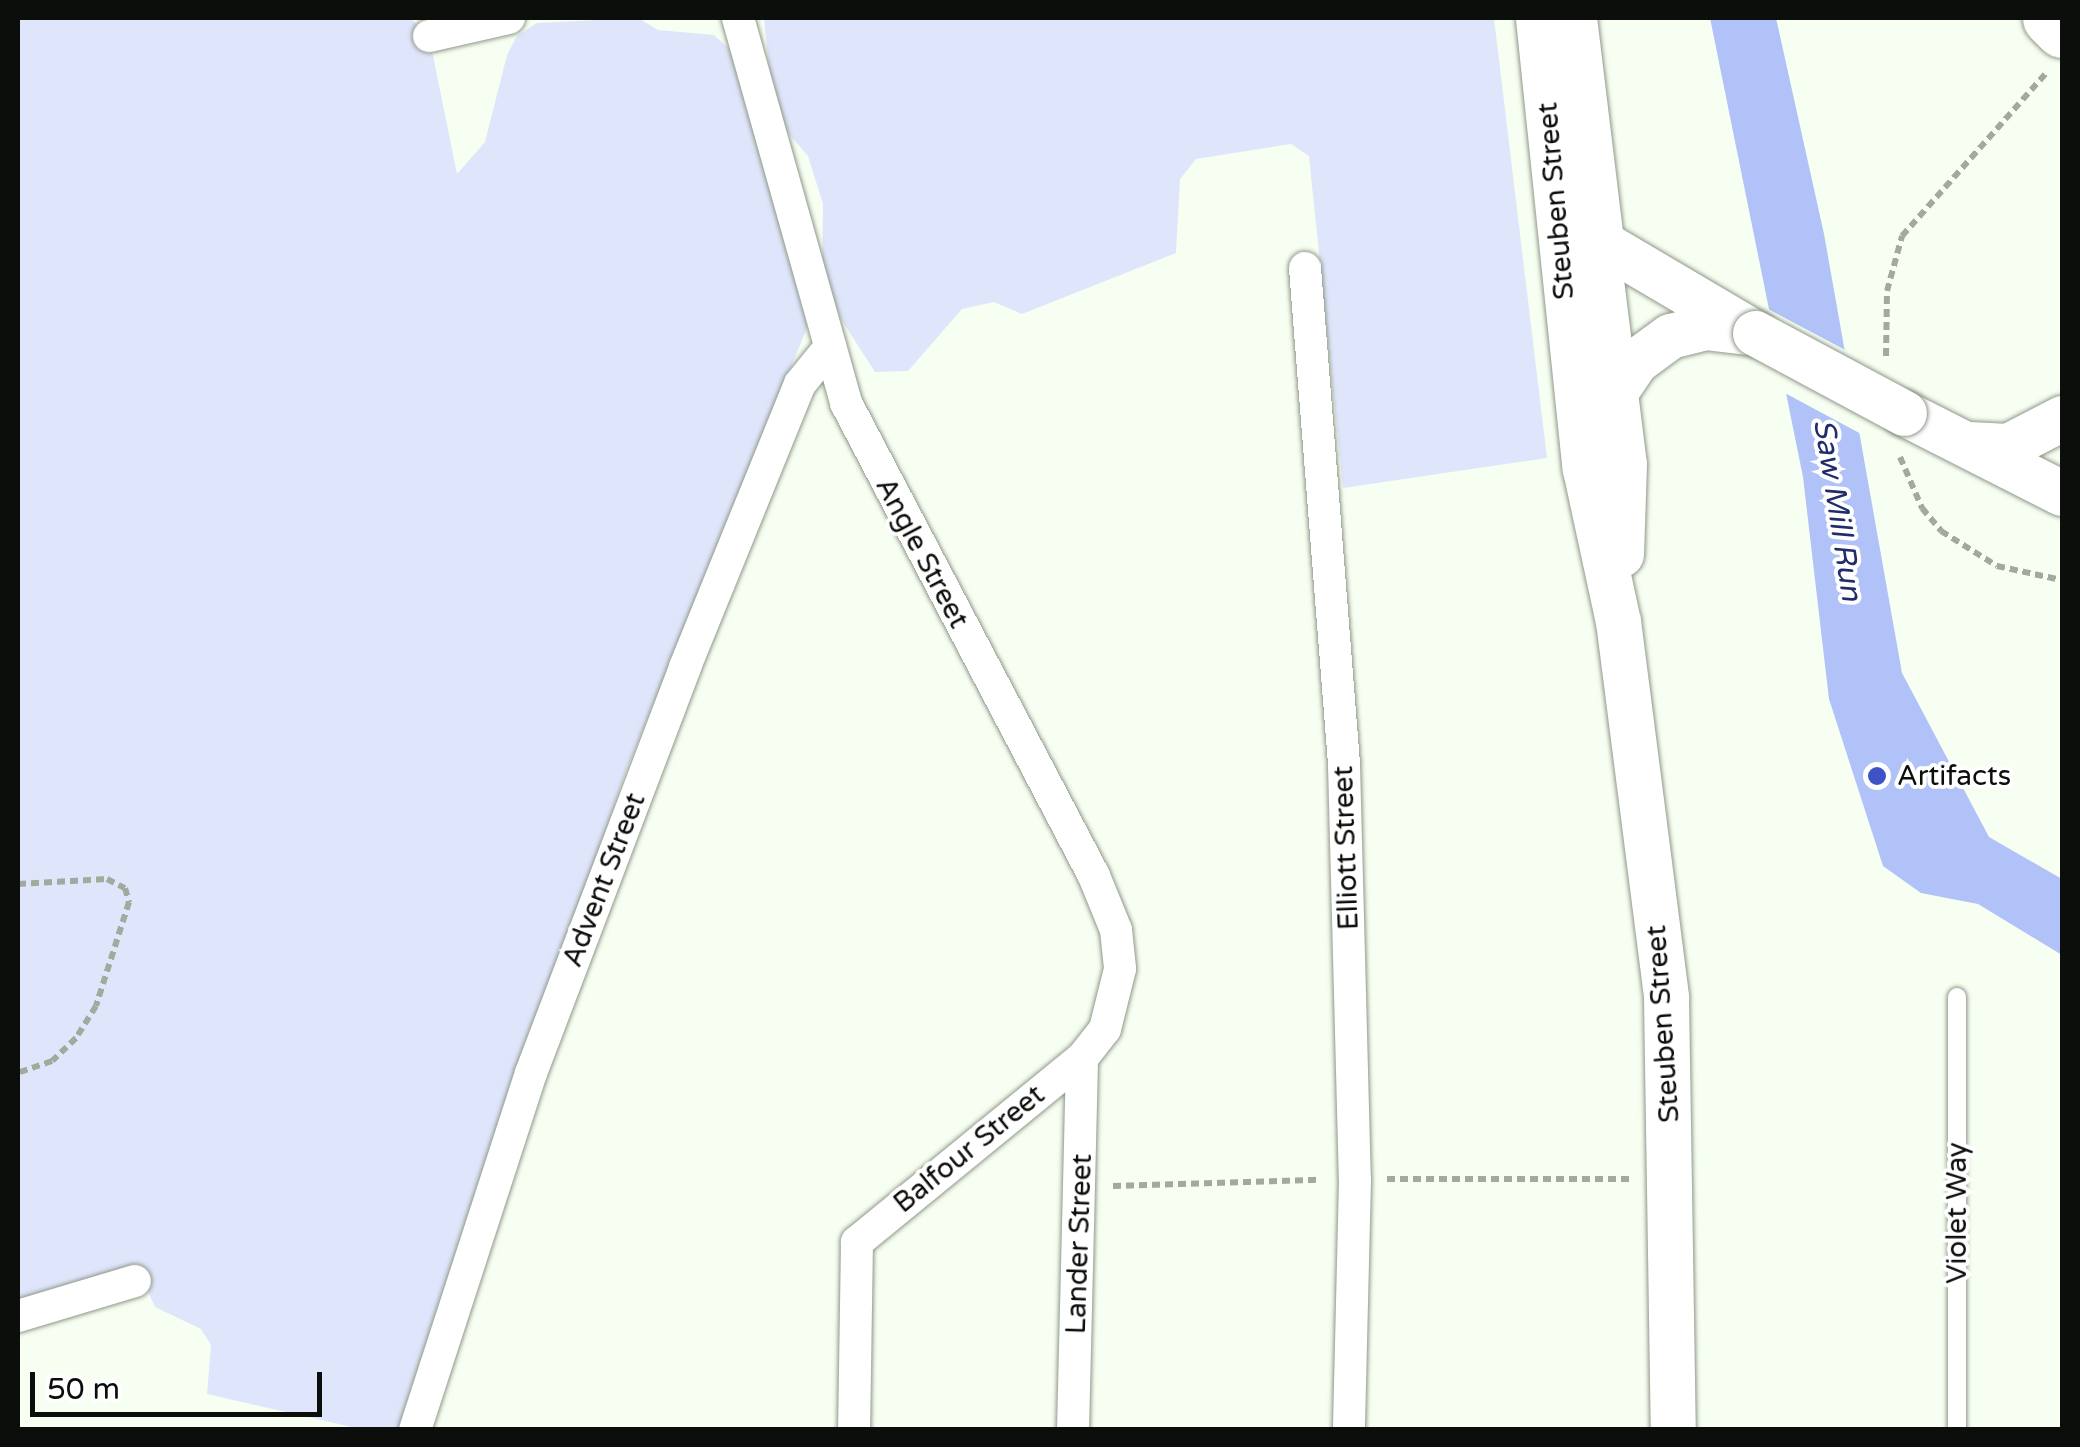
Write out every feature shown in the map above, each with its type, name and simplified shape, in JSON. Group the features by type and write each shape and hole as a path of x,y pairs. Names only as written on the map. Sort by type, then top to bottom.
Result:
{"highway":[{"path":"1569,18 1580,230"},
{"path":"2050,18 2062,30"}],"main road":[{"name":"Steuben Street","path":"1538,18 1615,392 1624,464 1618,621"},
{"name":"Steuben Street","path":"1580,230 1565,303 1585,469 1618,621 1666,997 1673,1430"},
{"path":"1580,230 1755,334 1899,426 1957,442 2062,493"},
{"path":"1615,392 1636,361 1670,336 1705,328 1755,334"},
{"path":"1957,442 2008,446 2062,418"}],"street":[{"path":"429,36 509,18"},
{"name":"Angle Street","path":"740,20 830,346 867,448 1116,930 1120,969 1114,1000 1105,1029 1082,1058"},
{"name":"Elliott Street","path":"1305,268 1344,765 1355,1180 1349,1430"},
{"name":"Advent Street","path":"416,1430 531,1073 685,667 800,384 830,346"},
{"name":"Balfour Street","path":"854,1430 857,1242 1082,1058"},
{"name":"Lander Street","path":"1073,1430 1082,1058"},
{"path":"18,1316 135,1281"}],"lane":[{"name":"Violet Way","path":"1957,997 1957,1430"}],"path":[{"path":"1886,361 1887,292 1902,236 2061,57"},
{"path":"1899,426 1906,477 1941,532 1997,566 2062,580"},
{"path":"18,884 106,879 126,888 129,902 96,1006 76,1038 52,1061 18,1073"}],"shaded area":[{"path":"18,18 410,18 429,36 457,174 485,142 507,55 517,36 537,23 638,18 658,30 714,35 735,54 811,318 624,776 402,1429 361,1429 207,1394 211,1345 201,1329 155,1307 137,1267 18,1310"},
{"path":"764,18 1494,18 1547,458 1343,488 1309,156 1291,144 1196,159 1180,179 1176,253 1022,314 994,302 962,309 908,371 875,372 841,319 822,271 823,204 808,156 787,132 770,77"}],"water":[{"name":"Saw Mill Run","path":"1710,18 1776,18 1824,234 1902,673 1989,837 2062,879 2062,955 1978,904 1921,893 1883,866 1829,699 1803,477"}],"pier":[{"path":"1768,309 1849,352 1863,435 1783,392"}],"place":[{"name":"Artifacts","path":"1877,776"}]}
